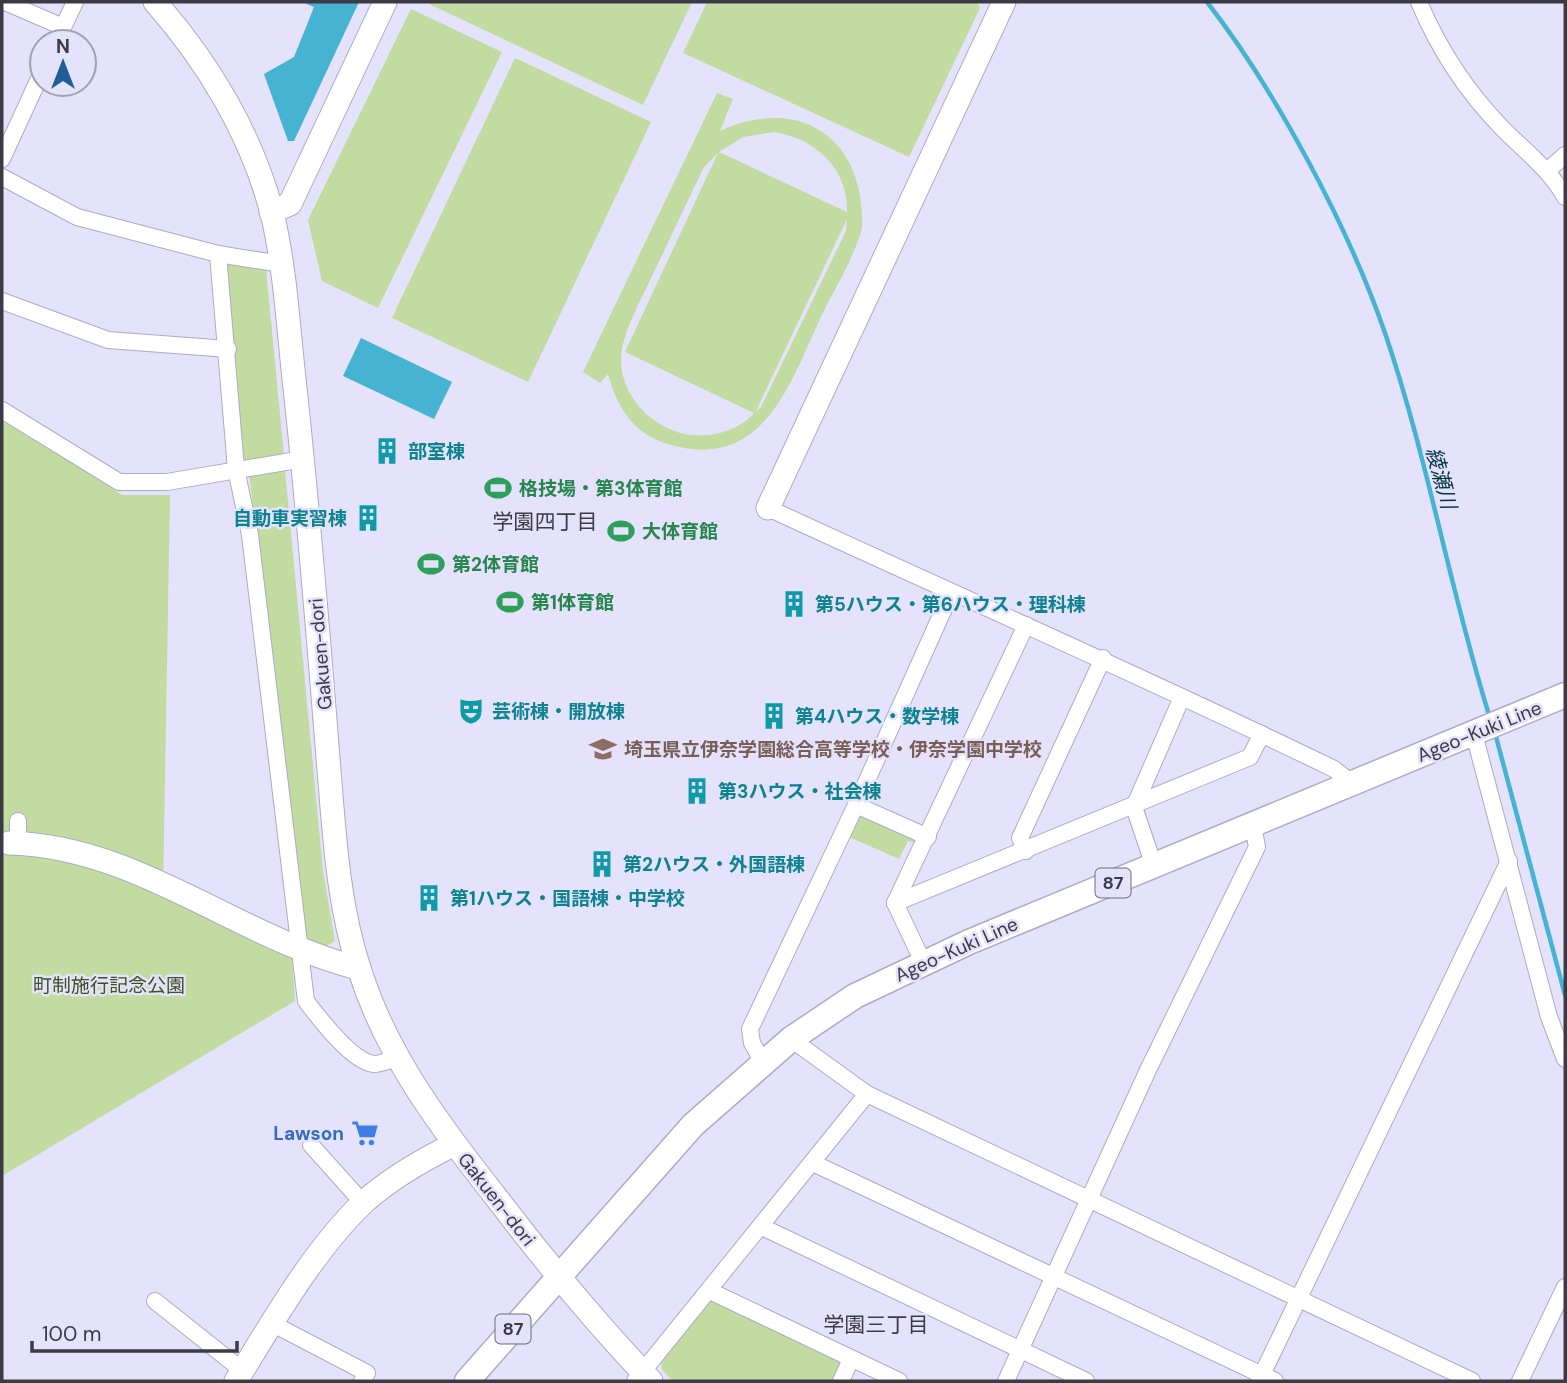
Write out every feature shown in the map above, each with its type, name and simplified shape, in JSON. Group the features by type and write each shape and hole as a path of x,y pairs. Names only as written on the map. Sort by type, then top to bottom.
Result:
{"main road":[{"name":"Ageo-Kuki Line","path":"467,1381 666,1153 764,1062 792,1039 855,996 923,962 1565,695"}],"street":[{"path":"5,2 48,28"},
{"path":"62,28 75,2"},
{"name":"Gakuen-dori","path":"155,2 197,54 222,94 254,162 271,212 281,264 303,459 337,854 359,968 396,1058 455,1144 558,1278 643,1379"},
{"path":"271,212 290,204 385,2"},
{"path":"1004,2 768,508 951,593 1103,659 1334,769 1352,783"},
{"path":"1419,2 1447,62 1501,127 1547,171 1565,197"},
{"path":"2,159 30,98"},
{"path":"1547,171 1565,155"},
{"path":"2,177 77,217 218,254 281,264"},
{"path":"218,254 236,469 250,535 306,1002 323,1024 357,1057 374,1064 396,1058"},
{"path":"2,302 108,340 228,349"},
{"path":"2,410 119,482 167,482 303,459"},
{"path":"764,1062 752,1043 750,1029 856,805 951,593"},
{"path":"895,903 1026,625"},
{"path":"1026,850 1020,838 1103,659"},
{"path":"1154,866 1134,807 1182,697"},
{"path":"1476,733 1549,1017 1565,1059"},
{"path":"895,903 1134,807 1250,757 1262,734"},
{"path":"856,805 928,837"},
{"path":"1006,1381 1148,1070 1256,847 1253,825"},
{"path":"15,836 147,875 299,950 359,968"},
{"path":"813,1163 1265,1379 1299,1298 1509,861"},
{"path":"895,903 923,962"},
{"path":"792,1039 867,1094 1472,1381"},
{"path":"643,1379 867,1094"},
{"path":"155,1301 240,1378 322,1252 363,1203 408,1169 455,1144"},
{"path":"311,1145 363,1203"},
{"path":"762,1227 1086,1381"},
{"path":"1520,1381 1565,1287"},
{"path":"710,1291 899,1381"},
{"path":"273,1324 368,1378"},
{"path":"841,1381 851,1359"}],"green space":[{"path":"425,2 692,2 643,105"},
{"path":"707,2 977,2 980,8 909,157 683,53"},
{"path":"411,9 502,52 378,308 322,281 308,220"},
{"path":"515,58 651,122 528,382 392,318"},
{"path":"717,93 733,99 720,131 750,121 777,118 802,122 823,132 840,148 853,170 860,197 862,228 859,239 785,392 770,415 752,433 730,445 703,450 671,445 647,434 629,419 616,398 608,374 600,383 583,372","holes":["774,132 803,141 827,158 842,182 847,212 719,152 743,137","718,153 625,352 754,413 732,429 694,435 672,430 650,417 640,407 626,384 621,358 633,317 704,167","847,219 846,231 761,407 756,411"]},
{"path":"227,263 266,269 284,456 243,462"},
{"name":"町制施行記念公園","path":"2,417 122,495 170,495 163,892 292,958 295,1001 2,1176"},
{"path":"285,470 323,871 335,941 325,947 305,937 249,473"},
{"path":"862,813 916,838 915,843 908,841 899,859 847,836 857,815"},
{"path":"716,1301 840,1360 842,1367 835,1381 672,1381 662,1369 661,1360 707,1302"}],"water":[{"path":"302,2 359,2 294,141 288,141 264,74 294,57 314,7"},
{"path":"361,338 452,382 434,419 343,376"}],"waterway":[{"name":"綾瀬川","path":"1207,2 1259,76 1284,118 1331,205 1370,292 1414,428 1490,718"},
{"name":"綾瀬川","path":"1495,733 1565,995"}],"place":[{"name":"部室棟","path":"387,451"},
{"name":"格技場・第3体育館","path":"498,488"},
{"name":"自動車実習棟","path":"368,518"},
{"name":"大体育館","path":"621,531"},
{"name":"第2体育館","path":"431,564"},
{"name":"第1体育館","path":"510,602"},
{"name":"第5ハウス・第6ハウス・理科棟","path":"794,604"},
{"name":"芸術棟・開放棟","path":"471,711"},
{"name":"第4ハウス・数学棟","path":"774,716"},
{"name":"埼玉県立伊奈学園総合高等学校・伊奈学園中学校","path":"603,749"},
{"name":"第3ハウス・社会棟","path":"697,791"},
{"name":"第2ハウス・外国語棟","path":"602,864"},
{"name":"第1ハウス・国語棟・中学校","path":"429,898"},
{"name":"Lawson","path":"365,1133"}],"district":[{"name":"学園四丁目","path":"545,522"},
{"name":"学園三丁目","path":"876,1325"}]}
